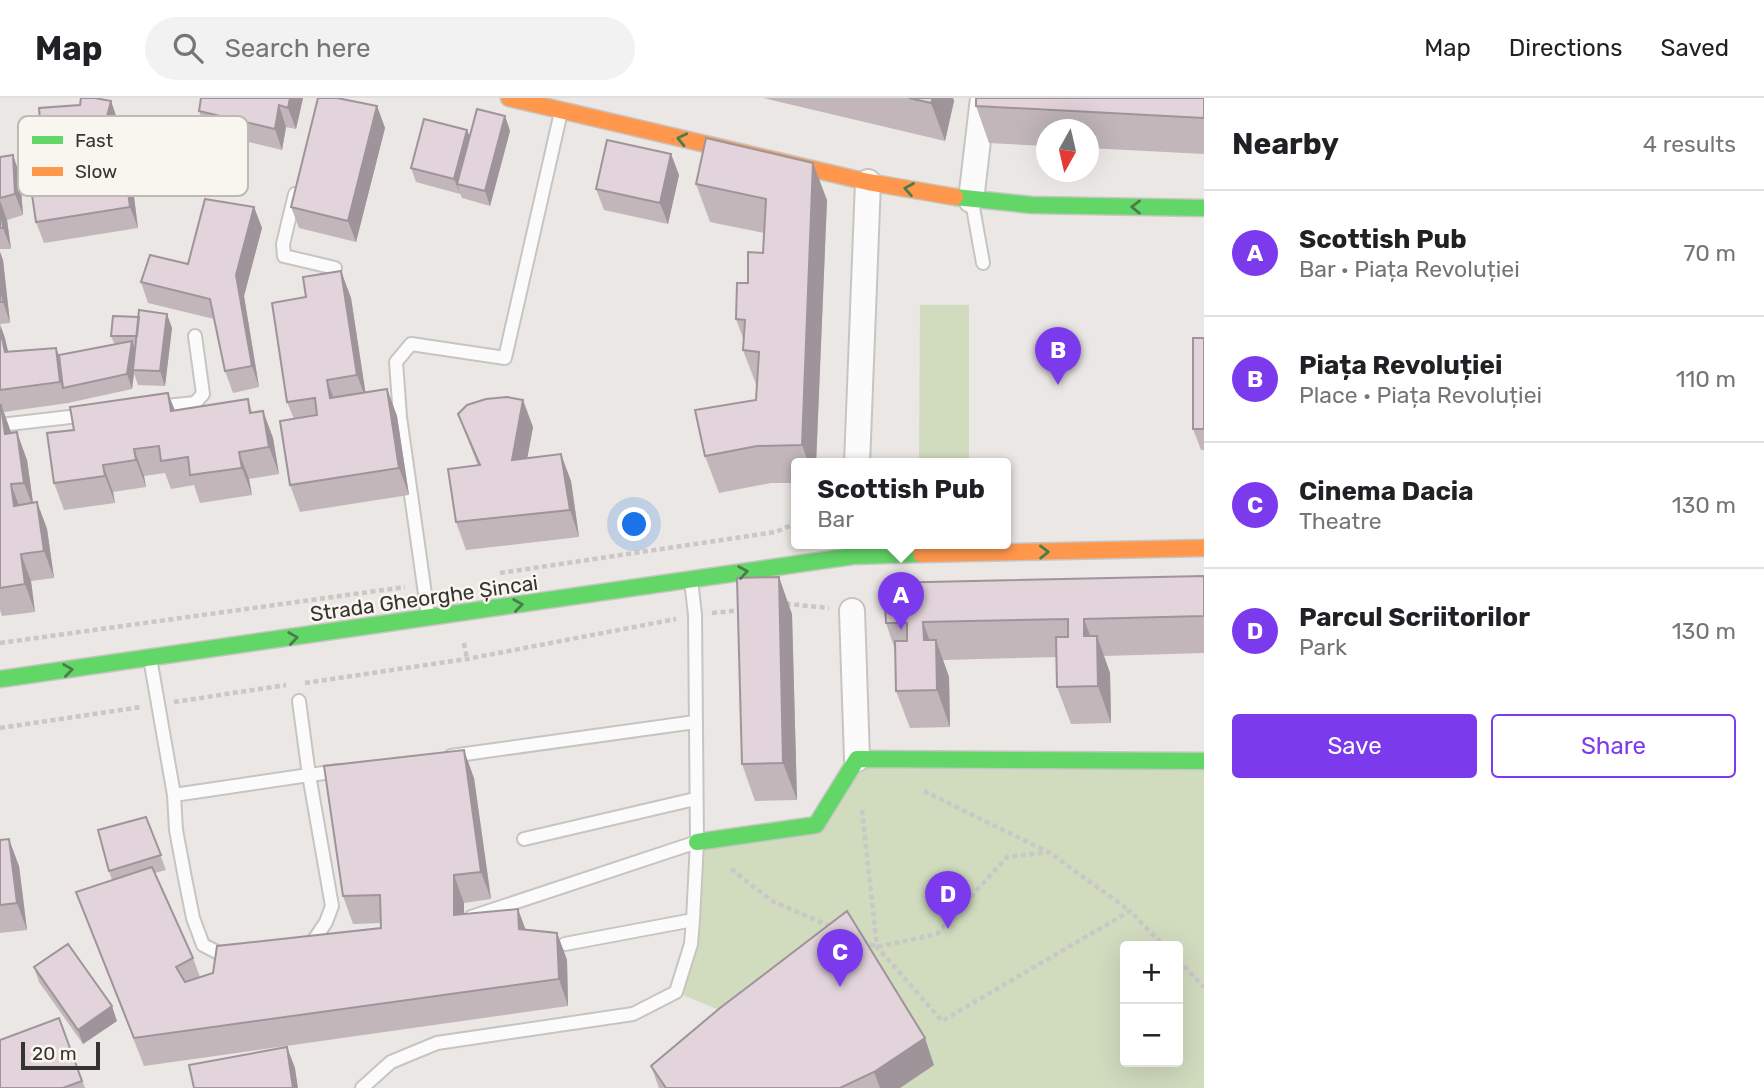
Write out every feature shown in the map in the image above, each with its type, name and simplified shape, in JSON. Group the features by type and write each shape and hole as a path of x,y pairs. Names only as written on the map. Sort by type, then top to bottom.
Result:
{"main road":[{"path":"509,98 562,104 868,182 971,200 1032,205 1204,208"},
{"name":"Strada Gheorghe Șincai","path":"0,679 691,580 853,550 1204,548"},
{"path":"697,842 816,825 857,759 1204,761"}],"street":[{"path":"971,200 983,98"},
{"path":"857,458 868,182"},
{"path":"852,611 857,759"}],"lane":[{"path":"429,618 400,416 396,362 411,344 505,358 562,104"},
{"path":"299,178 283,244 284,256 335,268"},
{"path":"971,200 983,263"},
{"path":"143,409 195,403 203,394 195,336"},
{"path":"0,425 104,413"},
{"path":"362,1088 391,1062 437,1043 633,1014 676,992 691,944 697,842 695,615 691,580"},
{"path":"150,658 174,794 176,830 193,918 203,946 219,953 252,951"},
{"path":"299,701 332,906 326,922 312,942"},
{"path":"433,758 695,722"},
{"path":"174,794 350,769"},
{"path":"524,839 695,799"},
{"path":"464,920 697,842"},
{"path":"565,944 693,920"}],"path":[{"path":"495,574 776,532 791,525"},
{"path":"0,643 425,584"},
{"path":"786,597 788,604"},
{"path":"775,606 788,604 852,611"},
{"path":"0,728 467,659 695,615 748,609"},
{"path":"464,640 467,659"},
{"path":"917,788 1049,852 1130,911 1159,941"},
{"path":"861,799 877,947"},
{"path":"877,947 937,934 1007,856 1049,852"},
{"path":"729,867 772,901 833,928"},
{"path":"857,938 877,947 942,1021 1130,911"},
{"path":"1183,965 1204,987"}],"green space":[{"path":"920,305 969,305 969,458 919,458"},
{"path":"857,759 1204,761 1204,1088 900,1088 934,1065 719,1010 676,992 691,944 697,842 816,825"}],"building":[{"path":"81,98 111,101 107,116 40,116 39,108 80,105"},
{"path":"201,98 290,98 288,108 279,105 275,129 248,123 248,116 220,116 199,111"},
{"path":"318,98 337,98 377,106 348,221 291,207"},
{"path":"909,98 933,98 931,103"},
{"path":"976,98 1204,98 1204,118 976,106"},
{"path":"477,109 505,116 485,191 457,184"},
{"path":"424,119 467,130 454,179 411,168"},
{"path":"706,138 813,163 802,445 757,446 705,456 695,410 756,400 759,352 743,350 745,320 736,319 737,283 748,283 748,252 763,253 766,199 696,184"},
{"path":"607,140 671,154 660,203 596,189"},
{"path":"13,155 15,194 0,198 0,157"},
{"path":"32,196 129,196 130,207 36,222"},
{"path":"205,199 254,207 236,275 252,366 225,371 210,299 141,282 150,255 188,264"},
{"path":"0,203 3,228 0,228"},
{"path":"341,271 357,375 327,380 330,398 387,389 399,468 290,485 280,421 317,415 315,398 287,402 272,303 306,297 303,277"},
{"path":"0,279 3,302 0,302"},
{"path":"139,310 167,314 160,371 133,370"},
{"path":"113,316 139,317 137,336 111,336"},
{"path":"0,329 5,352 56,348 60,382 0,390"},
{"path":"1193,338 1204,338 1204,429 1193,429"},
{"path":"132,341 127,374 63,388 59,355"},
{"path":"168,393 171,411 248,399 250,413 263,411 269,447 239,452 242,468 190,475 188,457 161,461 159,446 134,449 136,460 103,465 105,476 54,483 47,433 74,430 70,407"},
{"path":"507,397 523,400 512,460 561,454 570,510 456,522 448,469 480,465 458,414 467,405 486,399"},
{"path":"0,405 5,434 17,432 24,483 11,484 14,506 37,502 44,551 21,554 25,584 0,588"},
{"path":"1204,576 1204,616 1084,619 1084,636 1097,636 1098,686 1057,687 1056,637 1068,637 1068,619 923,622 924,640 936,640 937,690 896,691 895,641 907,641 907,623 886,623 884,583"},
{"path":"779,577 783,763 742,764 737,578"},
{"path":"464,750 481,872 454,875 454,915 518,909 519,929 557,933 559,979 134,1038 76,892 152,867 193,958 176,967 185,982 213,973 217,946 381,928 380,895 343,896 324,766"},
{"path":"146,817 161,855 109,871 98,830"},
{"path":"9,839 17,903 0,905 0,840"},
{"path":"847,911 925,1038 874,1072 840,1088 666,1088 651,1066 720,1008"},
{"path":"68,944 112,1006 78,1030 34,967"},
{"path":"59,1018 82,1081 63,1088 0,1088 0,1040"},
{"path":"287,1047 293,1088 194,1088 189,1065"}],"traffic: fast":[{"path":"955,197 1032,205 1204,208"},
{"path":"0,679 853,556 921,554"},
{"path":"697,842 816,825 857,759 1204,761"}],"traffic: slow":[{"path":"509,98 868,182 955,197"},
{"path":"921,554 1204,548"}],"place":[{"name":"Piața Revoluției","path":"1058,385"},
{"name":"Scottish Pub","path":"901,630"},
{"name":"Parcul Scriitorilor","path":"948,929"},
{"name":"Cinema Dacia","path":"840,987"}]}
